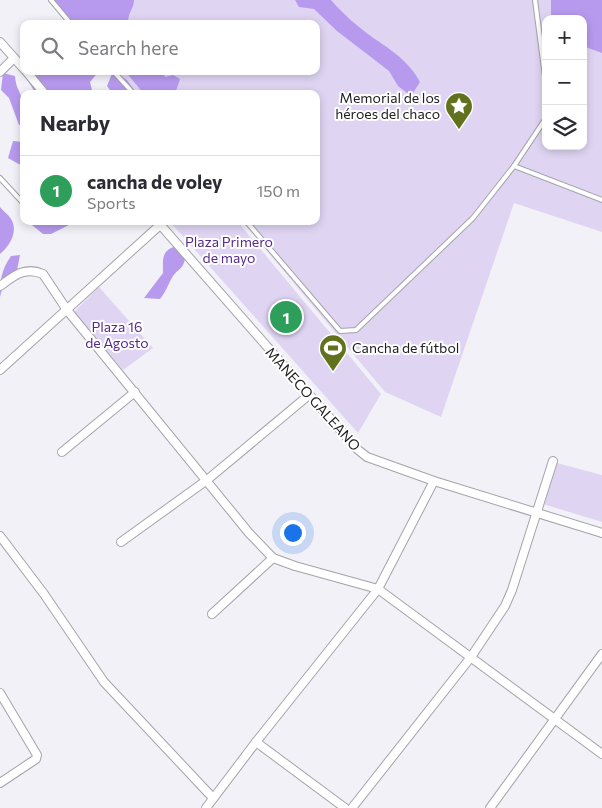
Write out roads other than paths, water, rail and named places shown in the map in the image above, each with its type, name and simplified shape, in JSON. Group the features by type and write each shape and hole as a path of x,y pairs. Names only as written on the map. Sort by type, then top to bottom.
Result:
{"street":[{"path":"0,42 20,65"},
{"path":"0,72 14,58"},
{"path":"29,75 42,90"},
{"path":"0,370 159,225"},
{"name":"MANECO GALEANO","path":"163,225 357,449 367,457 434,481 602,533"},
{"path":"0,286 19,273 38,272 44,274 67,310 249,533 273,558 294,566 378,589 602,754"},
{"path":"62,452 135,392"},
{"path":"120,542 207,480 309,394"},
{"path":"352,808 471,657 505,606 538,512 552,461"},
{"path":"206,808 378,589 434,481"},
{"path":"0,536 3,545 104,682 213,798"},
{"path":"212,614 273,558"},
{"path":"490,808 602,654"},
{"path":"0,693 37,756 36,759 0,783"},
{"path":"256,742 345,808"}],"lane":[{"path":"51,0 68,20"},
{"path":"535,0 543,60"},
{"path":"117,75 130,90"},
{"path":"249,225 340,332 356,330 474,218 514,166 542,124"},
{"path":"514,166 602,200"},
{"path":"0,178 20,200"}],"place":[{"name":"Memorial de los héroes del chaco","path":"459,130"},
{"name":"cancha de voley","path":"286,317"},
{"name":"Cancha de fútbol","path":"333,372"}],"park label":[{"name":"Plaza Primero de mayo","path":"229,250"},
{"name":"Plaza 16 de Agosto","path":"117,336"}]}
